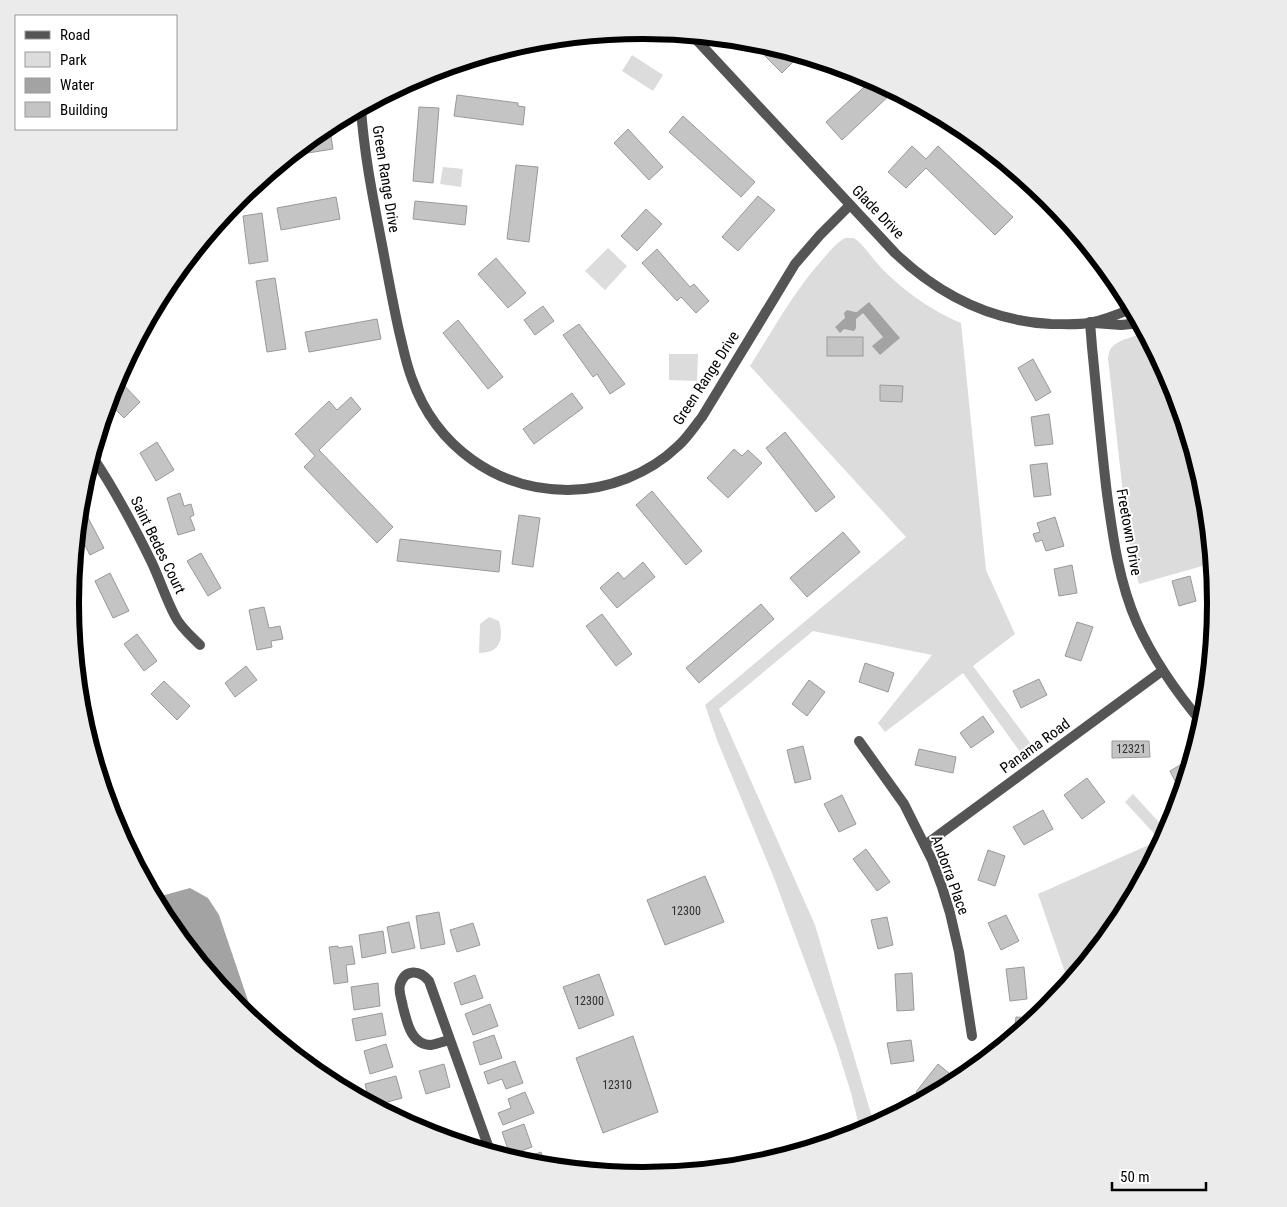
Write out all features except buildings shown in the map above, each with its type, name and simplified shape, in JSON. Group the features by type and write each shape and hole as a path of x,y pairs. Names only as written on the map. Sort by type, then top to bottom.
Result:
{"street":[{"name":"Glade Drive","path":"698,42 850,206 913,269 932,284 956,298 984,310 1017,320 1057,324 1090,322 1114,325 1134,323"},
{"name":"Green Range Drive","path":"361,114 370,178 390,290 406,363 421,401 433,420 459,450 496,474 532,487 554,490 598,487 620,481 640,472 677,448 702,417 795,264 820,235 850,206"},
{"name":"Glade Drive","path":"1090,322 1126,310"},
{"name":"Freetown Drive","path":"1090,322 1113,540 1125,591 1137,623 1162,671 1174,689 1197,715"},
{"name":"Saint Bedes Court","path":"97,463 133,523 175,616 182,627 200,644"},
{"name":"Panama Road","path":"925,845 1162,671"},
{"name":"Andorra Place","path":"859,741 904,804 925,845 942,887 959,952 972,1036"},
{"path":"450,1040 432,1045 424,1044 412,1036 399,991 400,983 404,976 411,972 420,973 429,982 450,1040 488,1146"}],"green space":[{"path":"632,55 663,75 653,91 622,71"},
{"path":"443,167 463,169 461,187 440,184"},
{"path":"845,238 853,238 895,281 916,298 938,312 961,323 986,570 1015,634 973,666 1034,748 1023,756 963,673 885,732 878,723 932,655 813,631 719,709 815,925 873,1119 859,1125 836,1045 774,878 717,740 705,705 906,537 750,366 784,311 812,271"},
{"path":"608,248 627,266 605,290 585,271"},
{"path":"1140,335 1165,387 1178,422 1189,457 1197,493 1207,565 1139,584 1127,530 1108,358 1110,349 1115,344"},
{"path":"669,354 698,354 697,381 669,380"},
{"path":"489,617 499,621 501,629 500,642 495,649 479,653 480,624"},
{"path":"1133,794 1162,826 1157,837 1125,802"},
{"path":"1155,842 1133,886 1113,917 1092,947 1067,977 1038,894"}],"water":[{"path":"869,302 900,338 880,355 872,346 883,337 863,313 856,319 854,331 844,329 840,333 835,327 845,318 844,313 847,310 857,312"},
{"path":"190,888 208,898 219,915 251,1010 195,947 161,896"}]}
